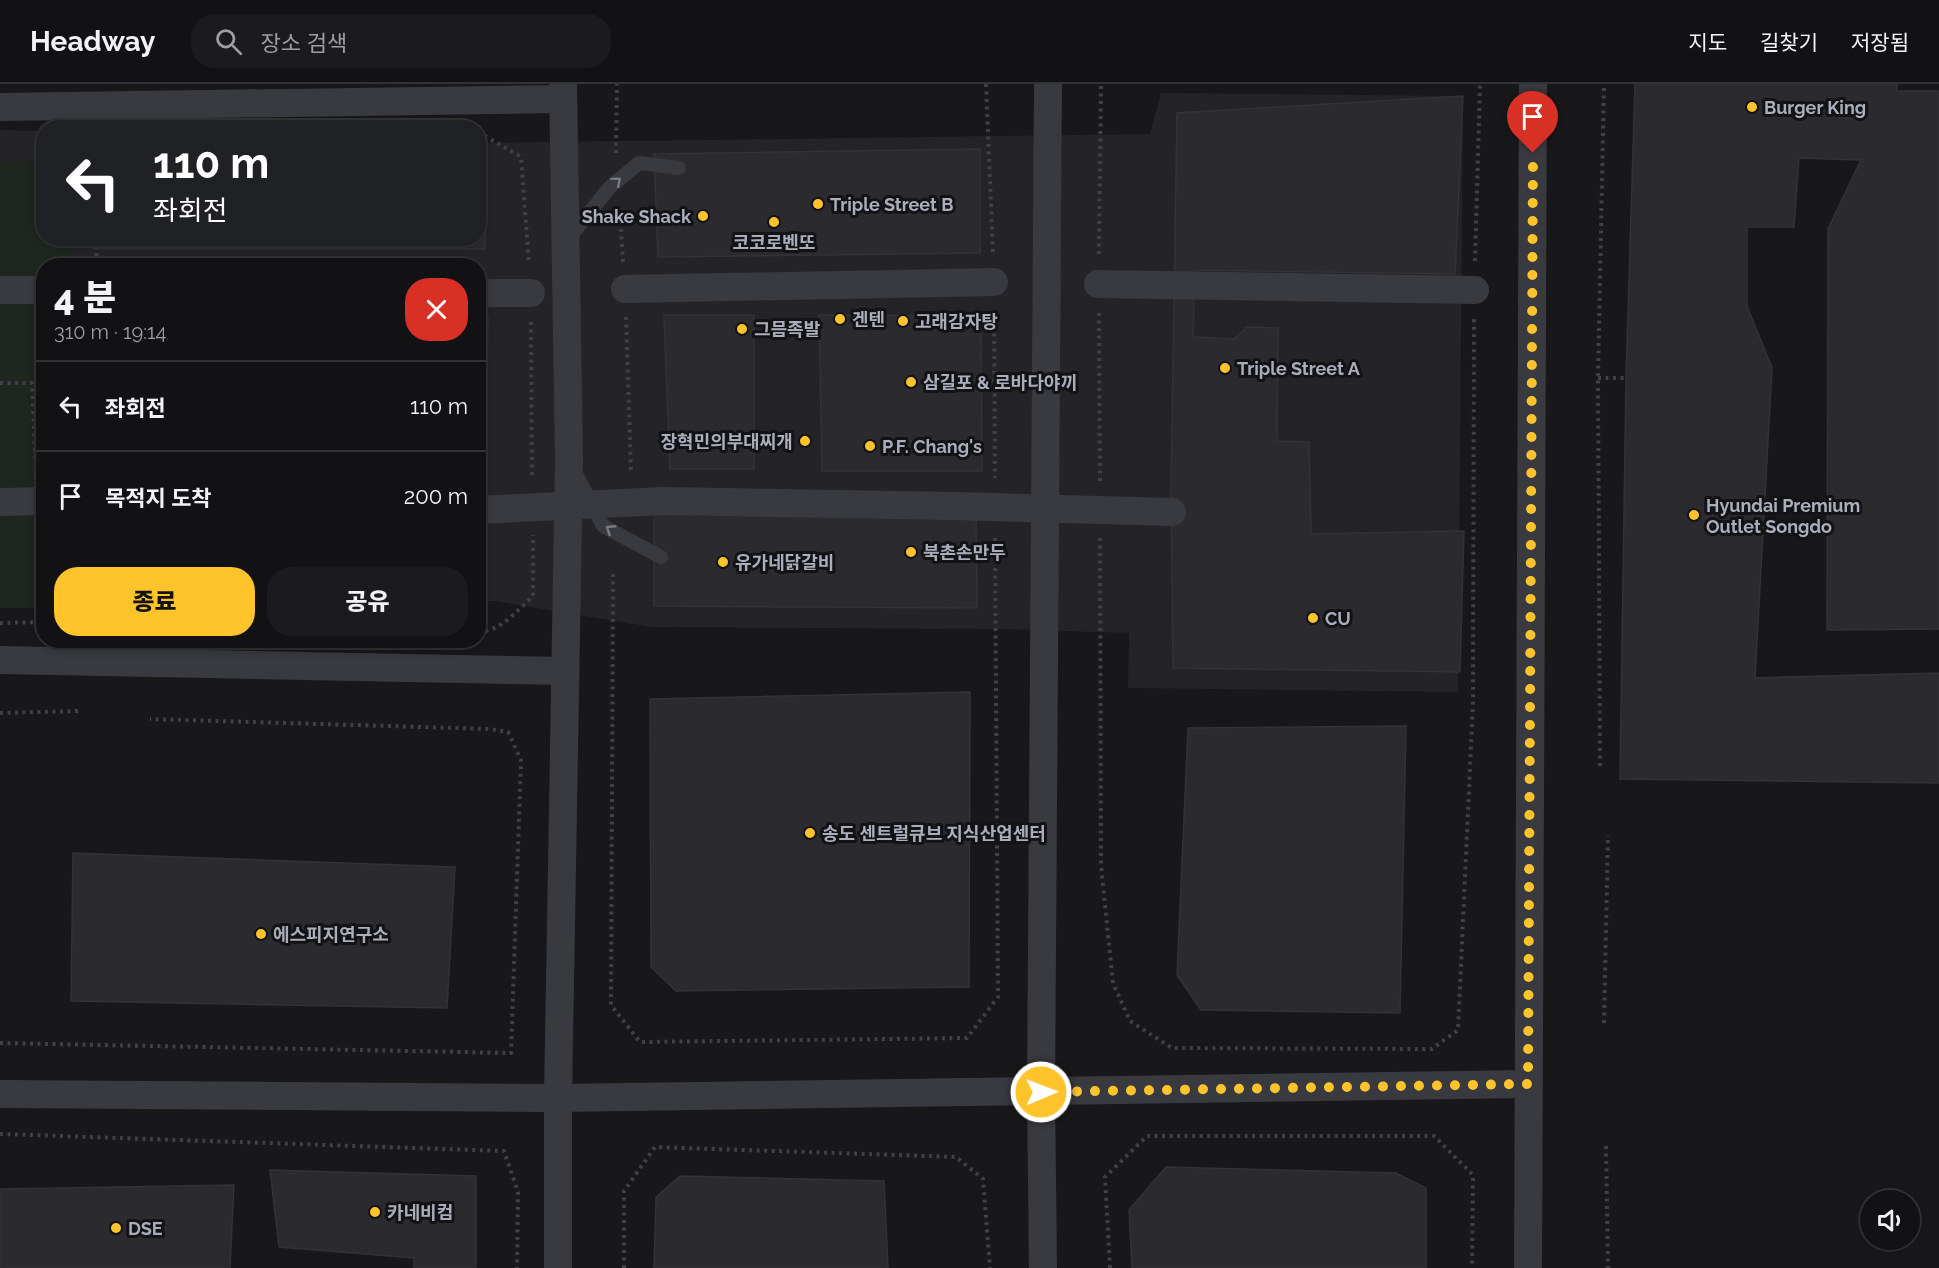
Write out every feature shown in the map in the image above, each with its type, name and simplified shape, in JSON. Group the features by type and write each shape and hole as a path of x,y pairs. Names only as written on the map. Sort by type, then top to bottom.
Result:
{"street":[{"path":"1043,1268 1041,1092 1048,84"},
{"path":"1528,1268 1533,84"},
{"path":"0,107 563,91 569,460 558,1098 558,1268"},
{"path":"625,289 994,282"},
{"path":"1098,284 1475,290"},
{"path":"0,290 36,290"},
{"path":"486,293 531,293"},
{"path":"486,510 664,501 1172,512"},
{"path":"0,502 36,510"},
{"path":"0,660 565,671"},
{"path":"0,1094 558,1098 1528,1084"}],"lane":[{"path":"566,242 610,187 639,163 678,168"},
{"path":"569,460 603,526 661,557"}],"path":[{"path":"616,157 617,84"},
{"path":"986,84 994,282 995,485"},
{"path":"1100,486 1098,284 1101,84"},
{"path":"1100,534 1101,866 1113,983 1130,1021 1172,1048 1432,1049 1458,1030 1473,702 1475,290 1480,84"},
{"path":"1600,766 1598,378 1604,84"},
{"path":"486,137 521,158 531,293 532,480"},
{"path":"620,214 625,289 631,472"},
{"path":"1598,378 1626,378"},
{"path":"0,383 32,383 33,425"},
{"path":"486,632 510,618 533,596 533,526"},
{"path":"613,574 611,1005 640,1042 967,1038 998,997 995,533"},
{"path":"0,623 36,622"},
{"path":"0,713 78,711"},
{"path":"0,1043 511,1053 521,760 508,732 490,729 150,719"},
{"path":"1604,1023 1608,835"},
{"path":"0,1134 504,1151 518,1192 517,1268"},
{"path":"1110,1268 1106,1177 1147,1136 1434,1136 1473,1175 1472,1268"},
{"path":"1606,1146 1608,1268"},
{"path":"624,1268 624,1191 656,1147 956,1157 983,1179 990,1268"}],"shaded area":[{"path":"1161,93 1463,96 1458,692 1128,688 1129,633 996,629 651,627 486,601 486,258 36,258 36,328 0,606 0,130 36,131 36,246 486,246 486,143 1150,134"},
{"path":"0,161 36,162 36,246 73,246 73,258 36,258 36,608 0,608"}],"building":[{"name":"Hyundai Premium Outlet Songdo","path":"1635,84 1897,84 1897,91 1939,91 1939,629 1827,630 1828,229 1861,160 1799,158 1794,227 1747,227 1747,306 1772,368 1755,678 1939,673 1939,783 1620,779 1626,378"},
{"name":"Triple Street A","path":"1463,96 1455,274 1195,270 1193,337 1234,339 1247,327 1278,328 1277,441 1309,442 1311,534 1464,531 1460,672 1173,668 1171,490 1177,113"},
{"name":"Triple Street B","path":"980,149 980,253 658,257 654,154"},
{"path":"93,246 485,246 485,249 93,249"},
{"path":"664,315 754,315 754,469 670,469"},
{"path":"819,315 981,316 982,471 822,471"},
{"path":"486,316 488,316 486,468"},
{"path":"976,508 977,608 654,606 654,509"},
{"name":"송도 센트럴큐브 지식산업센터","path":"970,692 969,987 676,991 651,967 650,699"},
{"path":"1406,726 1400,1013 1201,1010 1177,975 1188,728"},
{"name":"에스피지연구소","path":"73,853 455,867 447,1008 71,1001"},
{"path":"1166,1167 1396,1173 1426,1188 1426,1268 1132,1268 1129,1210"},
{"name":"카네비컴","path":"270,1170 476,1176 476,1268 414,1268 414,1258 279,1247"},
{"path":"680,1176 884,1181 888,1268 654,1268 656,1197"},
{"name":"DSE","path":"234,1185 230,1268 0,1268 0,1189"}],"place":[{"name":"Burger King","path":"1752,107"},
{"name":"Triple Street B","path":"818,204"},
{"name":"Shake Shack","path":"703,216"},
{"name":"코코로벤또","path":"774,222"},
{"name":"겐텐","path":"840,319"},
{"name":"고래감자탕","path":"903,321"},
{"name":"그믐족발","path":"742,329"},
{"name":"Triple Street A","path":"1225,368"},
{"name":"삼길포 & 로바다야끼","path":"911,382"},
{"name":"장혁민의부대찌개","path":"805,441"},
{"name":"P.F. Chang's","path":"870,446"},
{"name":"Hyundai Premium Outlet Songdo","path":"1694,515"},
{"name":"북촌손만두","path":"911,552"},
{"name":"유가네닭갈비","path":"723,562"},
{"name":"CU","path":"1313,618"},
{"name":"송도 센트럴큐브 지식산업센터","path":"810,833"},
{"name":"에스피지연구소","path":"261,934"},
{"name":"카네비컴","path":"375,1212"},
{"name":"DSE","path":"116,1228"}],"route":[{"path":"1041,1092 1528,1084 1533,153"}]}
